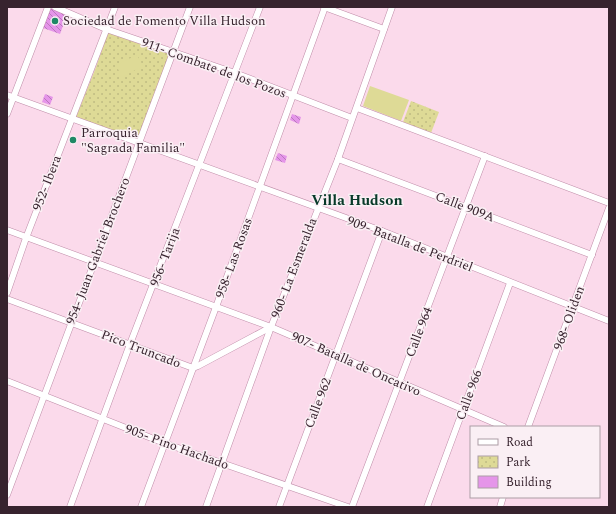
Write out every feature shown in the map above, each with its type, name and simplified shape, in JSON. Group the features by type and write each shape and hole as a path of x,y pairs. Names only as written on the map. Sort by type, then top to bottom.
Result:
{"street":[{"path":"7,114 10,96 48,7"},
{"name":"911- Combate de los Pozos","path":"54,7 106,29 235,73 294,97 352,118"},
{"name":"952- Ibera","path":"7,293 26,238 115,7"},
{"name":"954- Juan Gabriel Brochero","path":"7,495 138,142 190,7"},
{"name":"956- Tarija","path":"70,507 130,344 260,7"},
{"path":"325,7 384,29"},
{"name":"958- Las Rosas","path":"141,507 294,97 325,7"},
{"name":"960- La Esmeralda","path":"206,507 271,327 316,209 338,159 357,108 392,7"},
{"name":"909- Batalla de Perdriel","path":"10,96 382,232 609,320"},
{"path":"357,108 609,203"},
{"name":"Calle 964","path":"352,507 485,156"},
{"name":"Calle 909A","path":"338,159 592,255"},
{"name":"968- Oliden","path":"528,426 609,208"},
{"path":"7,230 26,238"},
{"name":"Calle 962","path":"279,507 382,232"},
{"name":"907- Batalla de Oncativo","path":"26,238 271,327 502,426"},
{"name":"Calle 966","path":"427,507 510,282"},
{"name":"Pico Truncado","path":"7,299 192,368 271,327"},
{"name":"905- Pino Hachado","path":"7,381 164,443 348,507"}],"green space":[{"path":"108,32 170,54 138,140 76,117"},
{"path":"137,55 143,66 122,77 116,65"},
{"path":"370,86 409,100 401,121 363,106"},
{"path":"411,101 439,112 431,133 403,122"}],"building":[{"name":"Sociedad de Fomento Villa Hudson","path":"50,8 67,15 60,34 43,28"},
{"path":"45,94 53,97 50,105 42,102"},
{"path":"292,114 301,117 299,124 290,120"},
{"path":"278,153 287,156 285,163 275,160"}],"place":[{"name":"Sociedad de Fomento Villa Hudson","path":"55,21"},
{"name":"Parroquia \"Sagrada Familia\"","path":"73,140"}],"district":[{"name":"Villa Hudson","path":"357,200"}]}
